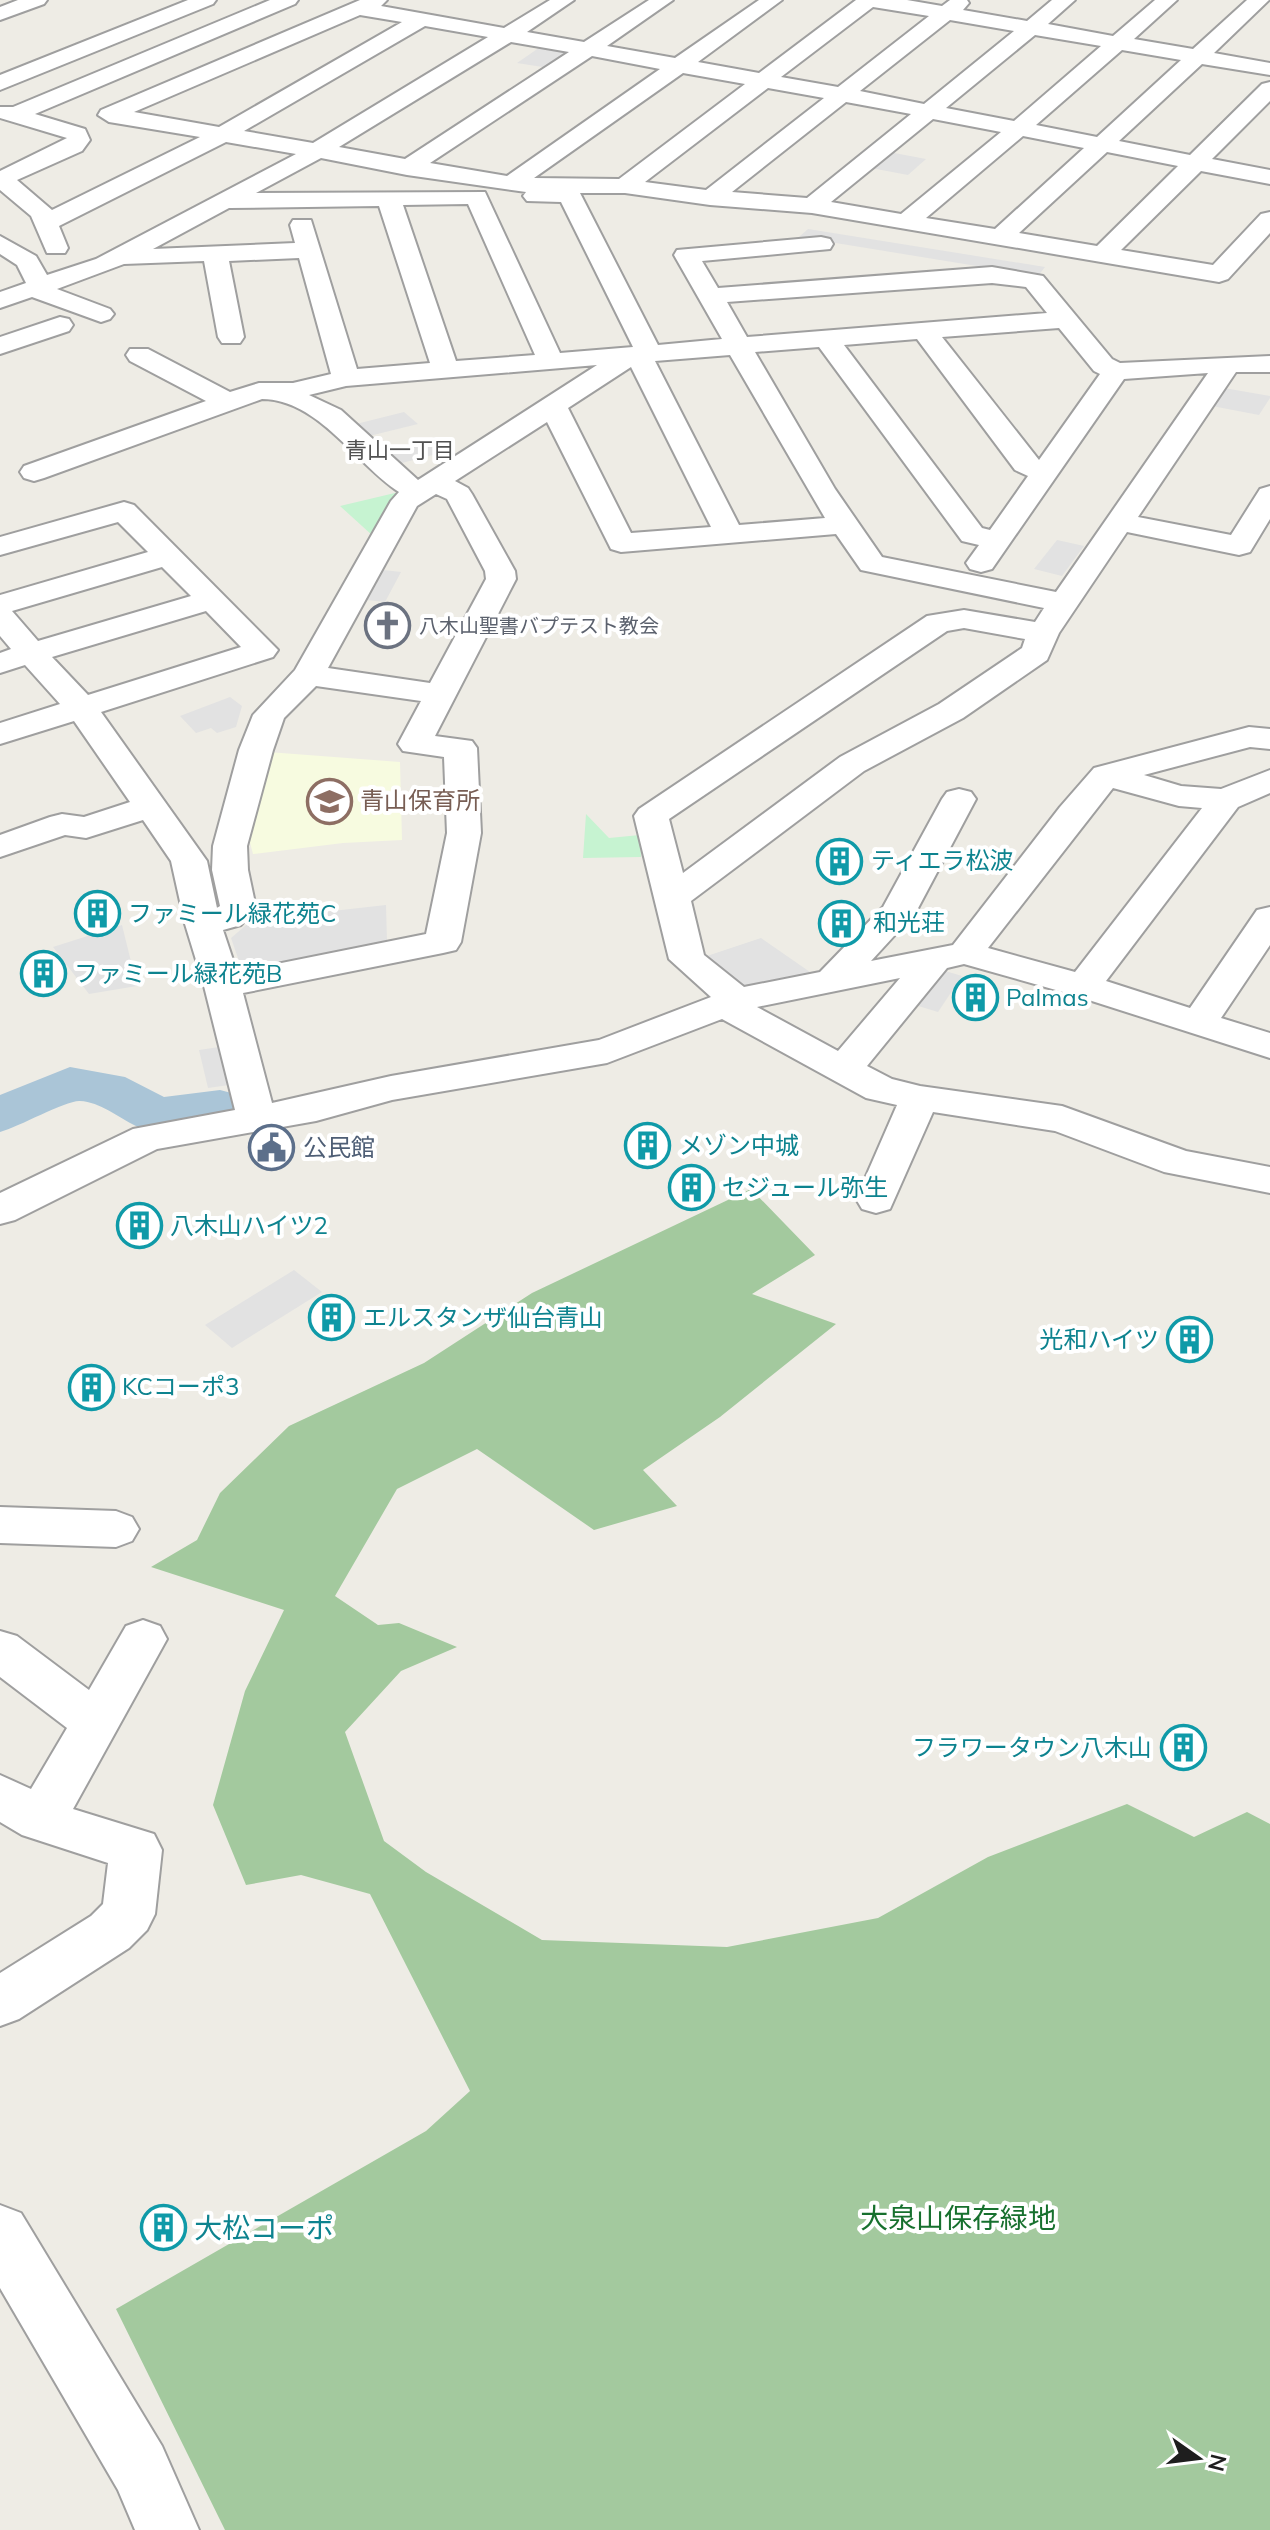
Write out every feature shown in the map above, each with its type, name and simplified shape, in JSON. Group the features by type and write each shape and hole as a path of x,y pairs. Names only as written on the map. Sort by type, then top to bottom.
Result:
{"street":[{"path":"0,14 37,0"},
{"path":"0,83 206,0"},
{"path":"7,113 288,0"},
{"path":"0,300 116,258 316,152 564,0"},
{"path":"407,168 663,0"},
{"path":"512,183 772,0"},
{"path":"625,186 870,0 954,7 1030,28 1270,69"},
{"path":"812,206 1065,0"},
{"path":"906,221 952,186 1167,0"},
{"path":"1001,237 1259,0"},
{"path":"71,131 368,4 423,19 839,94 1270,177"},
{"path":"710,198 954,7"},
{"path":"109,19 247,55"},
{"path":"48,222 220,136 423,19"},
{"path":"1103,254 1270,89"},
{"path":"7,113 71,131 77,134 79,140 74,146 11,173 4,181 42,213 48,222 46,285"},
{"path":"109,115 407,168 540,186 625,186 710,198 812,206 1219,274 1270,219"},
{"path":"225,200 569,195 639,354 729,534"},
{"path":"477,197 551,361"},
{"path":"389,199 446,370"},
{"path":"295,201 346,378"},
{"path":"821,244 686,255 805,466 842,525 872,564 1063,603"},
{"path":"2,246 27,261 46,285 101,314"},
{"path":"116,258 309,250"},
{"path":"215,254 231,337"},
{"path":"711,296 992,275 1034,281 1103,365 1116,371 1270,364"},
{"path":"34,472 259,391 280,392 346,378 1068,319"},
{"path":"0,346 60,325"},
{"path":"924,331 1025,464 1043,473"},
{"path":"826,339 972,535 997,540"},
{"path":"203,924 228,917 238,908 230,870 230,846 256,750 269,715 308,675 405,501 639,354"},
{"path":"139,355 228,402"},
{"path":"672,898 852,764 951,711 1036,653 1043,633 1228,364"},
{"path":"967,583 1116,371"},
{"path":"223,986 443,942 464,833 460,748 415,744 438,694 482,622 501,579 500,571 458,494 427,486 406,485 331,416 280,392"},
{"path":"553,406 621,543 842,525"},
{"path":"1120,522 1239,546 1270,495"},
{"path":"0,546 124,511 262,650 0,734"},
{"path":"0,605 166,556"},
{"path":"16,658 210,600"},
{"path":"0,617 16,658 81,707 189,861 203,924 223,986 257,1120"},
{"path":"1043,633 964,619 938,623 651,816 687,959 731,1003 880,1089 1062,1119 1178,1163 1270,1180"},
{"path":"308,675 438,694"},
{"path":"844,1069 950,956 1106,775 1249,737 1270,739"},
{"path":"1106,775 1179,796 1226,800"},
{"path":"1083,986 1226,800 1270,780"},
{"path":"834,978 898,912 959,799"},
{"path":"0,847 62,824 86,828 149,807"},
{"path":"1198,1023 1270,918"},
{"path":"0,1210 147,1138 257,1120 391,1088 607,1051 731,1003 834,978 950,956 1083,986 1270,1046"},
{"path":"876,1199 920,1098"},
{"path":"3,1528 116,1529"},
{"path":"0,2002 110,1932 128,1914 136,1850 20,1808 97,1723 143,1639"},
{"path":"0,1650 97,1723"},
{"path":"0,2233 140,2468 167,2530"}],"shaded area":[{"path":"543,45 572,53 549,68 517,63"},
{"path":"889,152 926,159 908,175 871,168"},
{"path":"808,229 1045,267 1038,276 799,237"},
{"path":"1224,388 1270,398 1259,415 1212,406"},
{"path":"404,412 418,424 361,438 348,426"},
{"path":"437,437 452,450 394,465 379,452"},
{"path":"1057,540 1084,546 1062,576 1034,569"},
{"path":"383,570 401,572 385,602 367,600"},
{"path":"230,697 242,706 236,727 217,733 211,728 196,733 180,716"},
{"name":"青山保育所","path":"268,752 400,762 402,840 343,843 253,854 249,839"},
{"path":"386,905 387,942 256,970 241,967 231,938 252,920"},
{"path":"122,925 137,986 89,994 53,947"},
{"path":"761,938 810,972 744,993 701,958"},
{"path":"942,970 962,976 938,1012 915,1005"},
{"path":"219,1047 229,1085 208,1088 199,1050"},
{"path":"294,1270 322,1292 232,1348 205,1325"}],"green space":[{"path":"399,492 373,536 340,506"},
{"path":"586,814 609,838 640,835 641,857 583,858"},
{"name":"大泉山保存緑地","path":"751,1189 815,1255 752,1294 836,1324 720,1417 643,1470 677,1506 594,1530 477,1449 397,1489 335,1596 378,1625 399,1623 457,1647 401,1671 345,1732 384,1841 426,1872 542,1940 727,1947 878,1918 988,1857 1127,1804 1194,1837 1247,1812 1270,1824 1270,2530 225,2530 116,2309 426,2131 470,2091 370,1894 301,1875 246,1885 213,1805 245,1691 284,1610 151,1567 197,1540 220,1493 289,1426 424,1363 532,1293"}],"waterway":[{"path":"0,1115 70,1083 107,1089 157,1115 220,1107"}],"place":[{"name":"八木山聖書バプテスト教会","path":"388,626"},
{"name":"青山保育所","path":"329,801"},
{"name":"ティエラ松波","path":"840,861"},
{"name":"ファミール緑花苑C","path":"97,914"},
{"name":"和光荘","path":"842,923"},
{"name":"ファミール緑花苑B","path":"43,974"},
{"name":"Palmas","path":"975,998"},
{"name":"メゾン中城","path":"648,1146"},
{"name":"公民館","path":"272,1148"},
{"name":"セジュール弥生","path":"691,1188"},
{"name":"八木山ハイツ2","path":"139,1226"},
{"name":"エルスタンザ仙台青山","path":"332,1318"},
{"name":"光和ハイツ","path":"1190,1340"},
{"name":"KCコーポ3","path":"91,1387"},
{"name":"フラワータウン八木山","path":"1183,1748"},
{"name":"大松コーポ","path":"163,2228"}],"district":[{"name":"青山一丁目","path":"400,450"}]}
